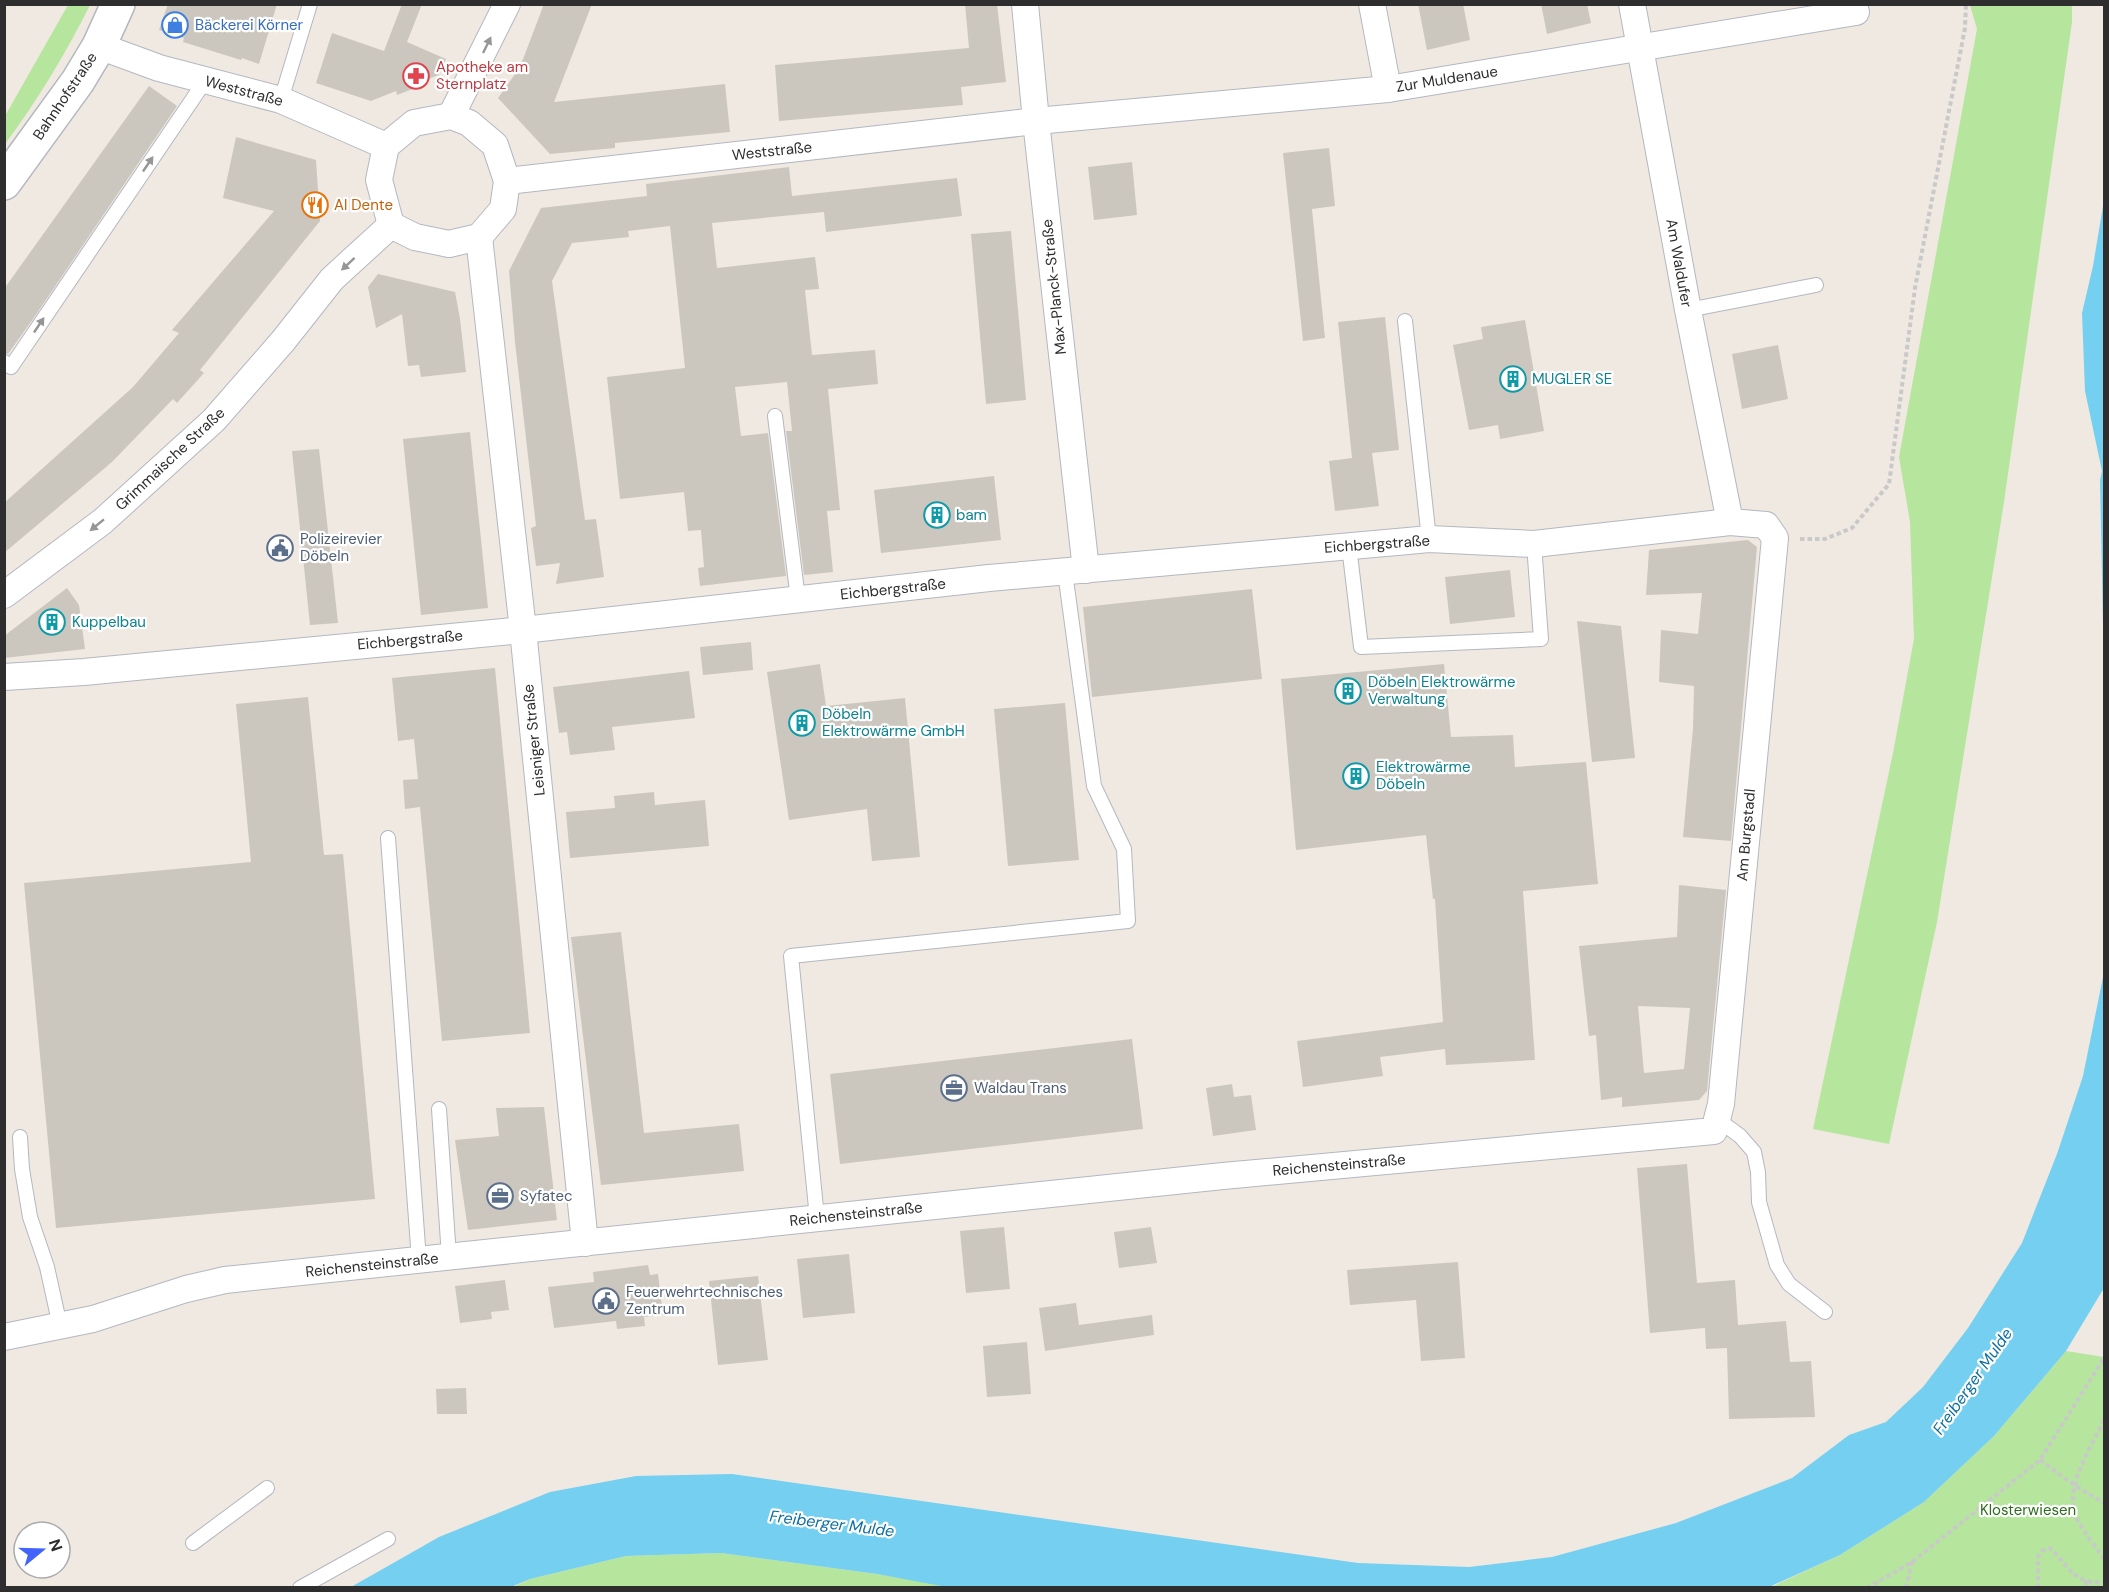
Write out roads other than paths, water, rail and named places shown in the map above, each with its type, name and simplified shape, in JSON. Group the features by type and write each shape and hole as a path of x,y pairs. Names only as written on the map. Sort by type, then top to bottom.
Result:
{"main road":[{"name":"Bahnhofstraße","path":"4,183 78,81 99,46 118,4"}],"street":[{"path":"452,116 507,4"},
{"name":"Max-Planck-Straße","path":"1025,4 1075,571"},
{"path":"1372,4 1388,89"},
{"name":"Am Waldufer","path":"1632,4 1688,310 1730,522"},
{"name":"Zur Muldenaue","path":"1036,121 1388,89 1856,12"},
{"name":"Weststraße","path":"99,46 159,68 281,100 387,146"},
{"path":"452,116 469,123 495,145 507,181 503,209 479,237 449,244 415,237 391,225 380,180 387,146 414,123 452,116"},
{"name":"Weststraße","path":"507,181 1036,121"},
{"name":"Grimmaische Straße","path":"4,595 103,521 214,420 284,341 332,279 391,225"},
{"name":"Leisniger Straße","path":"479,237 523,630 585,1243"},
{"name":"Eichbergstraße","path":"4,677 96,671 523,630 1075,571 1429,539 1534,544 1730,522 1766,525 1775,538"},
{"name":"Am Burgstadl","path":"1716,1125 1721,1104 1775,538"},
{"name":"Reichensteinstraße","path":"4,1337 93,1319 186,1289 225,1280 1716,1125"}],"lane":[{"path":"281,100 310,4"},
{"path":"4,362 11,367 205,81"},
{"path":"1688,310 1816,285"},
{"path":"1405,321 1429,539"},
{"path":"775,416 798,599"},
{"path":"1349,546 1361,646 1541,639 1534,544"},
{"path":"817,1218 790,956 1128,921 1124,849 1094,786 1075,571"},
{"path":"388,838 418,1260"},
{"path":"439,1109 449,1257"},
{"path":"1716,1125 1740,1136 1754,1152 1758,1172 1759,1202 1777,1264 1789,1284 1825,1312"},
{"path":"20,1137 22,1169 30,1217 47,1267 60,1326"},
{"path":"193,1543 267,1488"},
{"path":"300,1587 388,1539"}],"water":[{"path":"2104,200 2104,674 2100,480 2102,471 2085,391 2082,313 2093,266"},
{"name":"Freiberger Mulde","path":"2104,972 2104,1288 2066,1351 1994,1436 1924,1502 1840,1555 1769,1587 952,1588 877,1574 721,1553 626,1556 530,1579 511,1587 351,1587 439,1537 550,1492 636,1476 732,1474 1358,1563 1469,1567 1552,1557 1676,1523 1792,1478 1849,1435 1886,1422 1923,1387 1968,1328 2022,1243 2057,1154 2083,1076"}],"place":[{"name":"Bäckerei Körner","path":"175,25"},
{"name":"Apotheke am Sternplatz","path":"416,76"},
{"name":"Al Dente","path":"315,205"},
{"name":"MUGLER SE","path":"1513,379"},
{"name":"bam","path":"937,515"},
{"name":"Polizeirevier Döbeln","path":"280,548"},
{"name":"Kuppelbau","path":"52,622"},
{"name":"Döbeln Elektrowärme Verwaltung","path":"1348,691"},
{"name":"Döbeln Elektrowärme GmbH","path":"802,723"},
{"name":"Elektrowärme Döbeln","path":"1356,776"},
{"name":"Waldau Trans","path":"954,1088"},
{"name":"Syfatec","path":"500,1196"},
{"name":"Feuerwehrtechnisches Zentrum","path":"606,1301"}],"park label":[{"name":"Klosterwiesen","path":"2028,1510"}]}
